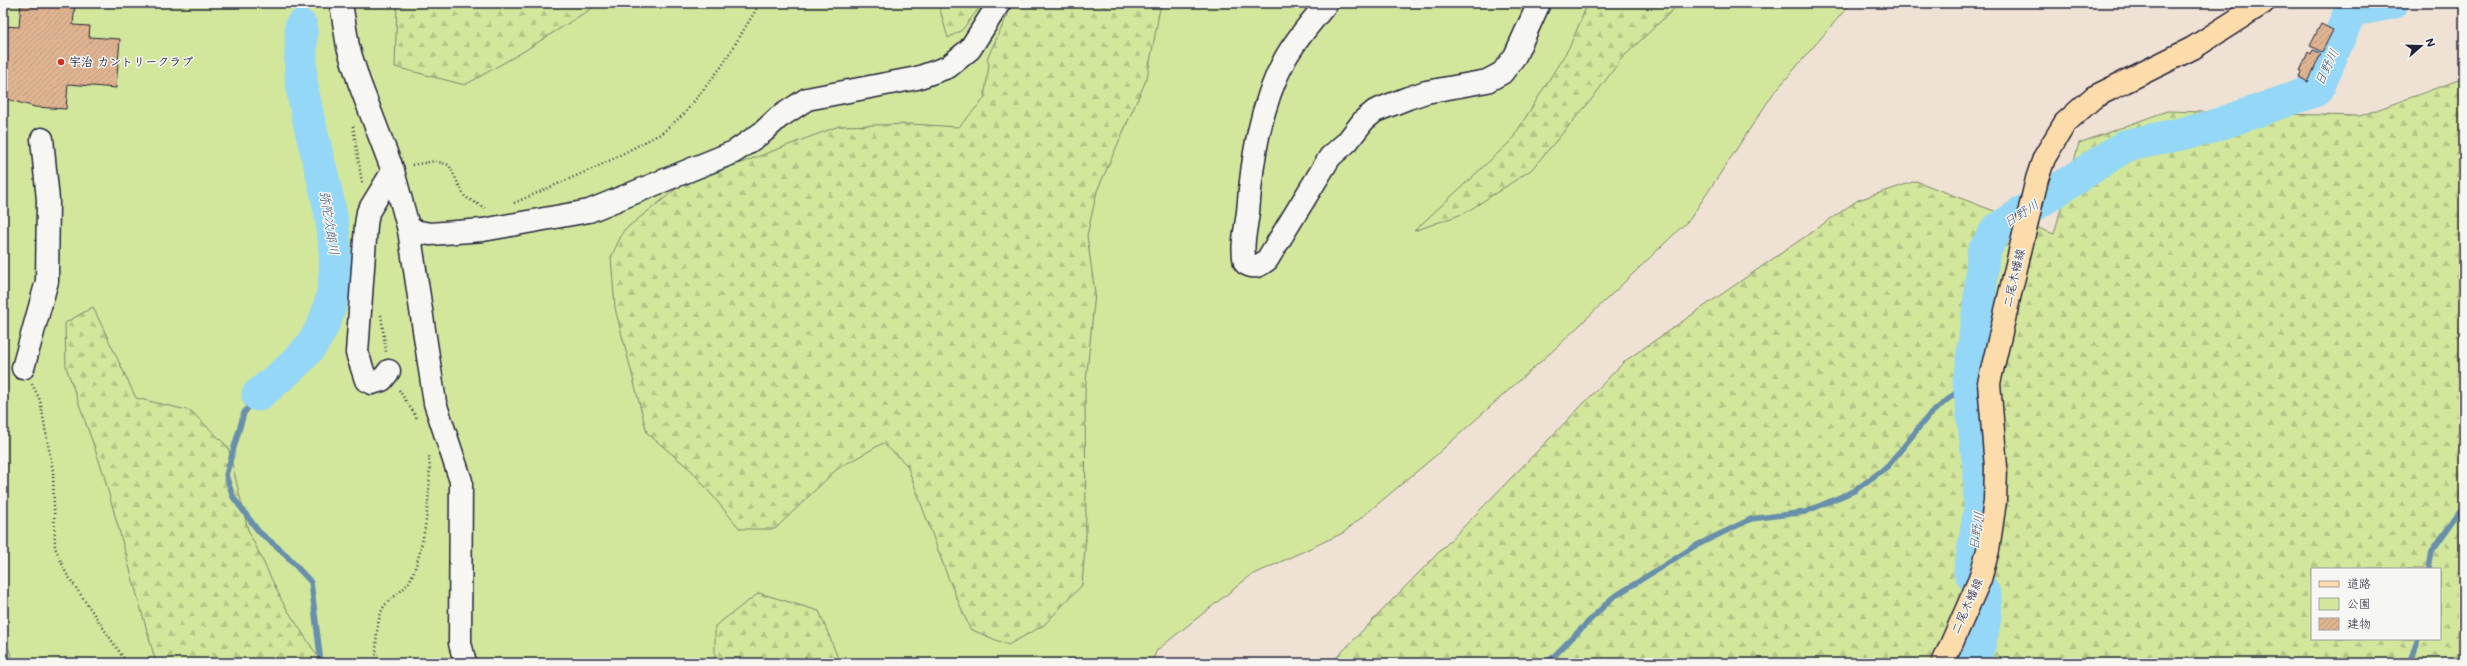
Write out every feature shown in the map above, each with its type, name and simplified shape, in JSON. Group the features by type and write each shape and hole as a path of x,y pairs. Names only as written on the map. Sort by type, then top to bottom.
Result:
{"main road":[{"name":"二尾木幡線","path":"1943,663 1976,586 1988,550 1995,501 1996,467 1989,383 2037,179 2044,158 2065,123 2094,96 2194,48 2263,3"}],"street":[{"path":"341,3 348,47 354,68 393,171 409,230 435,403 461,481 460,643 465,663"},
{"path":"409,230 430,234 483,230 589,211 668,176 734,152 763,132 778,118 807,99 917,78 948,67 970,49 1000,3"},
{"path":"1327,3 1296,41 1284,60 1265,106 1250,184 1243,246 1245,263 1250,267 1255,267 1267,260 1330,157 1347,142 1364,120 1375,111 1408,98 1426,92 1486,82 1502,73 1515,56 1539,3"},
{"path":"23,368 47,281 48,200 42,139"},
{"path":"389,371 382,380 372,383 366,380 356,354 362,264 368,212 393,171"}],"path":[{"path":"508,204 601,165 662,133 684,114 722,66 760,3"},
{"path":"393,171 435,161 449,165 464,197 483,208 490,207"},
{"path":"23,368 40,400 46,425 45,438 53,471 55,547 66,573 127,663"}],"green space":[{"path":"3,3 1851,3 1773,94 1690,219 1558,346 1434,457 1343,533 1250,576 1157,650 1151,663 3,663"},
{"path":"397,3 600,3 521,53 465,85 395,67"},
{"path":"938,3 983,3 962,30 948,38"},
{"path":"1013,3 1161,3 1147,78 1097,191 1087,236 1095,293 1085,392 1086,535 1082,585 1044,625 1008,645 970,629 947,575 907,465 883,443 837,469 775,529 740,529 692,471 647,433 615,308 611,257 624,230 680,186 839,126 911,124 959,127 984,99 989,64 987,59"},
{"path":"1588,3 1680,3 1622,58 1591,100 1531,170 1465,213 1414,231 1511,141 1570,46"},
{"path":"2464,78 2464,663 1331,663 1625,361 1858,200 1916,181 2054,234 2079,143 2167,111 2360,116"},
{"path":"93,307 136,398 191,411 228,447 248,530 283,603 322,663 156,663 102,469 66,367 65,323"},
{"path":"759,593 819,611 840,663 715,663 715,626"},
{"path":"3,634 14,663 3,663"}],"building":[{"name":"宇治 カントリークラブ","path":"21,3 75,3 73,25 90,26 89,37 120,39 116,88 68,84 66,109 35,107 3,98 3,26 19,27"},
{"path":"2321,24 2333,30 2322,52 2310,46"},
{"path":"2313,50 2321,54 2308,82 2299,77 2308,52 2311,54"}],"waterway":[{"name":"日野川","path":"1972,663 1978,649 1983,630 1986,603 1984,593 1970,572 1980,508 1979,467 1969,382 1980,297 1983,253 1996,230 2125,146 2208,128 2317,90 2349,14 2359,9 2392,3"},
{"name":"弥陀次郎川","path":"258,395 282,375 311,346 329,309 335,278 335,246 330,213 302,86 301,26"},
{"path":"1547,663 1612,598 1695,546 1751,519 1805,512 1854,491 1888,466 1929,415 1969,382"},
{"path":"258,395 244,413 226,475 233,497 259,532 281,550 311,582 321,663"},
{"path":"2429,568 2432,551 2464,506"},
{"path":"2409,663 2418,640"}],"place":[{"name":"宇治 カントリークラブ","path":"61,62"}]}
